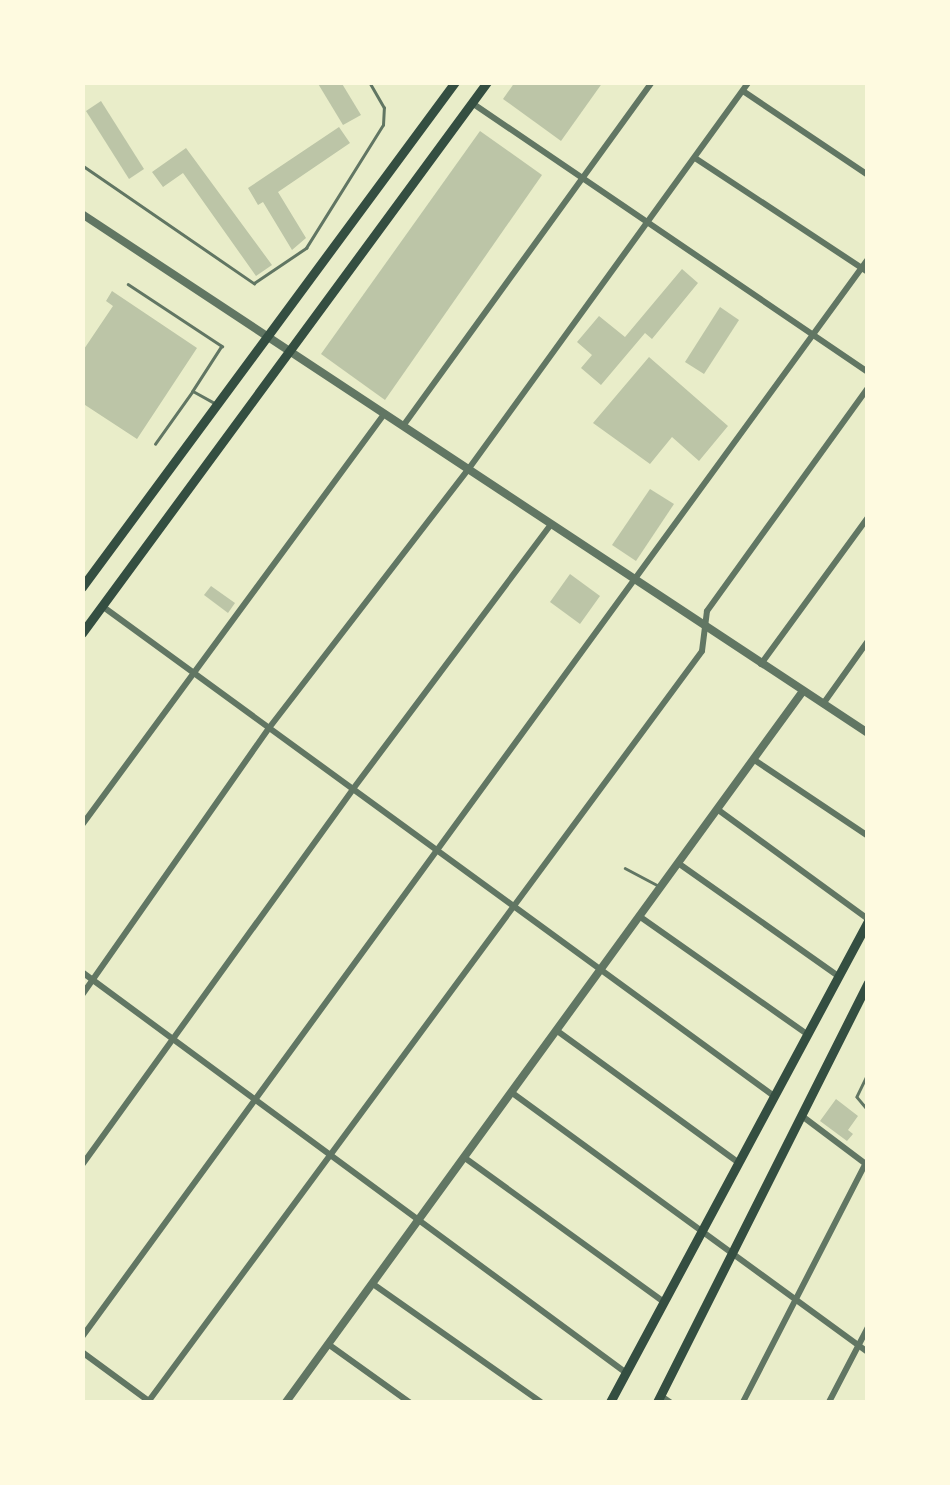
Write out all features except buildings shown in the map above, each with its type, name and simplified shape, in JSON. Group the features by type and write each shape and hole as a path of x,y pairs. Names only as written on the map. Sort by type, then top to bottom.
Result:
{"main road":[{"path":"82,587 455,82"},
{"path":"82,632 488,82"},
{"path":"610,1402 868,920"},
{"path":"662,1400 863,1001 868,983"}],"street":[{"path":"403,426 652,82"},
{"path":"82,995 269,728 470,467 749,82"},
{"path":"743,91 868,174"},
{"path":"472,103 868,372"},
{"path":"695,158 864,270"},
{"path":"82,214 470,467 868,734"},
{"path":"82,1336 634,578 864,270 868,259"},
{"path":"82,1352 150,1402 702,651 707,611 868,388"},
{"path":"82,826 385,413"},
{"path":"761,664 868,517"},
{"path":"82,1164 551,524"},
{"path":"102,606 774,1096"},
{"path":"823,704 868,642"},
{"path":"286,1402 803,691"},
{"path":"753,758 868,836"},
{"path":"717,809 868,920"},
{"path":"678,863 838,976"},
{"path":"639,916 807,1034"},
{"path":"82,972 626,1372"},
{"path":"556,1030 738,1162"},
{"path":"512,1092 868,1352"},
{"path":"744,1402 867,1164 802,1116"},
{"path":"465,1158 665,1302"},
{"path":"373,1284 541,1402"},
{"path":"829,1402 868,1327"},
{"path":"328,1344 409,1402"}],"lane":[{"path":"82,165 254,284 306,248 383,125 384,108 369,82"},
{"path":"128,284 222,346 155,444"},
{"path":"193,391 216,404"},
{"path":"624,868 660,887"},
{"path":"868,1074 857,1097 868,1110"}]}
